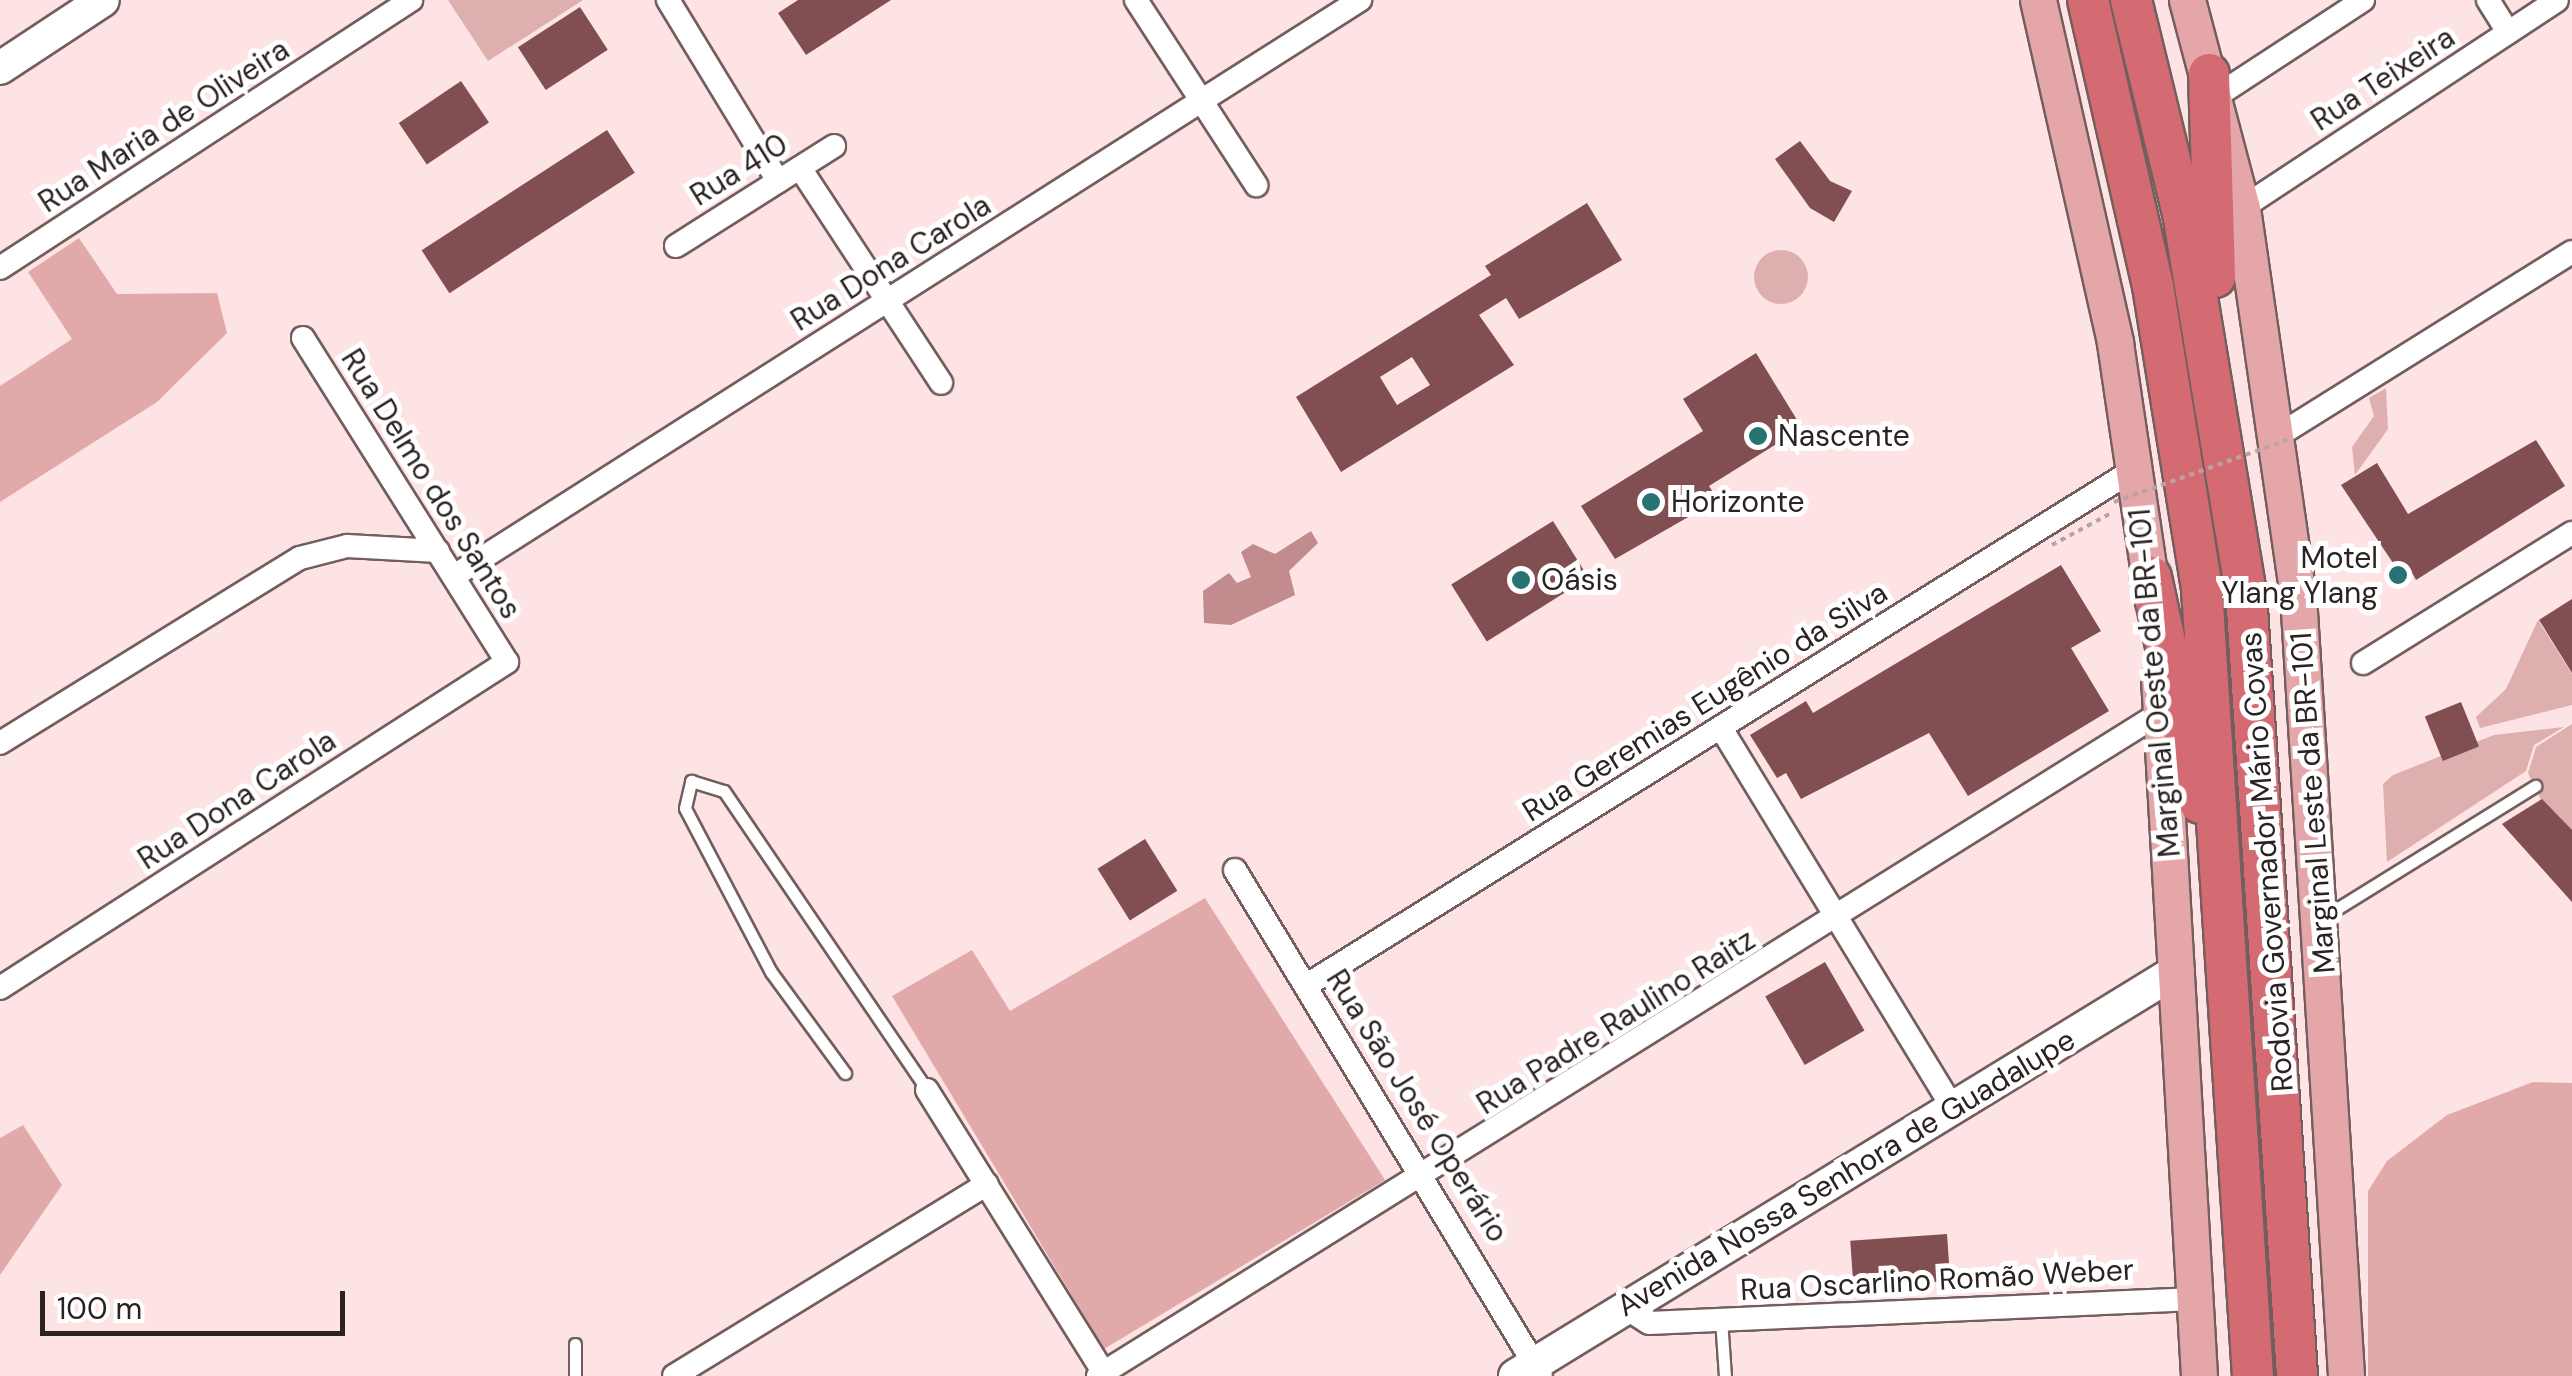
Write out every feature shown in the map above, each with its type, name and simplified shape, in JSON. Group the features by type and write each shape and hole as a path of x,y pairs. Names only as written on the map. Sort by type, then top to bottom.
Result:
{"highway":[{"name":"Rodovia Governador Mário Covas","path":"2088,0 2189,496 2231,944 2253,1376"},
{"name":"Rodovia Governador Mário Covas","path":"2131,0 2219,401 2266,794 2297,1376"},
{"path":"2212,86 2219,401"},
{"path":"2151,578 2231,944"}],"main road":[{"name":"Marginal Oeste da BR-101","path":"2038,0 2135,469 2151,578 2178,970 2199,1376"},
{"name":"Marginal Leste da BR-101","path":"2187,0 2242,208 2283,438 2322,918 2346,1376"}],"street":[{"path":"0,68 103,0"},
{"name":"Rua Maria de Oliveira","path":"0,268 411,0"},
{"path":"668,0 778,181"},
{"path":"1136,0 1256,185"},
{"name":"Rua Dona Carola","path":"454,576 1360,0"},
{"path":"2212,86 2364,0"},
{"path":"2488,0 2508,32"},
{"name":"Rua Teixeira","path":"2242,208 2557,0"},
{"name":"Rua 410","path":"676,246 834,146"},
{"path":"800,168 941,383"},
{"path":"2283,438 2572,252"},
{"name":"Rua Delmo dos Santos","path":"304,338 507,662"},
{"name":"Rua Geremias Eugênio da Silva","path":"1306,985 2135,469"},
{"path":"2363,663 2572,533"},
{"path":"0,743 300,558 347,546 438,551"},
{"name":"Rua Dona Carola","path":"0,988 507,662"},
{"name":"Rua Padre Raulino Raitz","path":"1103,1375 1838,920 2162,712"},
{"path":"1721,728 1952,1108"},
{"name":"Rua São José Operário","path":"1235,870 1425,1175 1532,1371"},
{"name":"Avenida Nossa Senhora de Guadalupe","path":"1532,1371 1626,1308 2178,970"},
{"path":"927,1090 1103,1375"},
{"path":"674,1376 987,1184"},
{"name":"Rua Oscarlino Romão Weber","path":"1626,1308 1648,1322 2195,1298"}],"lane":[{"path":"845,1073 754,940 684,808 691,782 724,791 927,1090"},
{"path":"2322,918 2535,786"},
{"path":"1720,1320 1725,1376"},
{"path":"575,1344 575,1376"}],"path":[{"path":"2114,502 2283,438"}],"shaded area":[{"path":"448,0 583,0 488,61"},
{"path":"79,238 117,294 217,293 227,333 157,402 0,502 0,386 72,339 28,272"},
{"path":"1781,250 1800,258 1808,277 1800,296 1781,304 1762,296 1754,277 1762,258"},
{"path":"2386,388 2388,429 2355,475 2352,447 2374,416 2369,398"},
{"path":"1311,531 1318,543 1289,571 1295,595 1231,625 1204,623 1203,591 1229,573 1237,583 1251,577 1241,552 1253,544 1275,554"},
{"path":"2538,620 2572,674 2572,705 2480,728 2476,717 2506,689"},
{"path":"2572,724 2572,902 2502,824 2541,800 2528,773 2536,747"},
{"path":"2564,727 2534,745 2526,771 2387,862 2383,784 2393,775 2494,735"},
{"path":"1205,898 1385,1180 1104,1349 892,996 972,950 1010,1011"},
{"path":"2533,1082 2572,1083 2572,1376 2368,1376 2368,1191 2387,1161 2447,1115"},
{"path":"23,1125 62,1185 0,1275 0,1138"}],"building":[{"path":"798,0 891,0 806,55 778,13"},
{"path":"580,7 608,50 546,90 518,47"},
{"path":"461,81 489,122 427,164 399,123"},
{"path":"607,130 635,173 449,293 422,250"},
{"path":"1800,141 1830,181 1852,191 1834,222 1810,208 1775,159"},
{"path":"1587,203 1622,260 1519,319 1506,298 1479,315 1514,365 1341,472 1296,397 1491,275 1485,266","holes":["1412,357 1430,385 1397,405 1380,377"]},
{"path":"1756,353 1802,428 1709,486 1718,500 1615,559 1581,506 1703,431 1683,399"},
{"path":"2536,440 2565,486 2416,580 2410,569 2401,575 2341,485 2377,463 2408,514"},
{"name":"Oásis","path":"1553,521 1589,578 1487,641 1451,585"},
{"path":"2061,565 2101,631 2071,648 2109,711 1968,796 1929,733 1801,799 1786,773 1777,778 1750,735 1806,701 1813,713"},
{"path":"2572,599 2572,673 2539,620"},
{"path":"2461,702 2479,747 2443,761 2425,717"},
{"path":"2542,799 2572,830 2572,902 2502,824"},
{"path":"1145,839 1177,891 1130,920 1098,869"},
{"path":"1825,962 1864,1030 1805,1065 1765,996"},
{"path":"1947,1234 1950,1281 1854,1288 1850,1241"}],"place":[{"name":"Nascente","path":"1758,436"},
{"name":"Horizonte","path":"1651,502"},
{"name":"Motel Ylang Ylang","path":"2398,575"},
{"name":"Oásis","path":"1521,580"}]}
